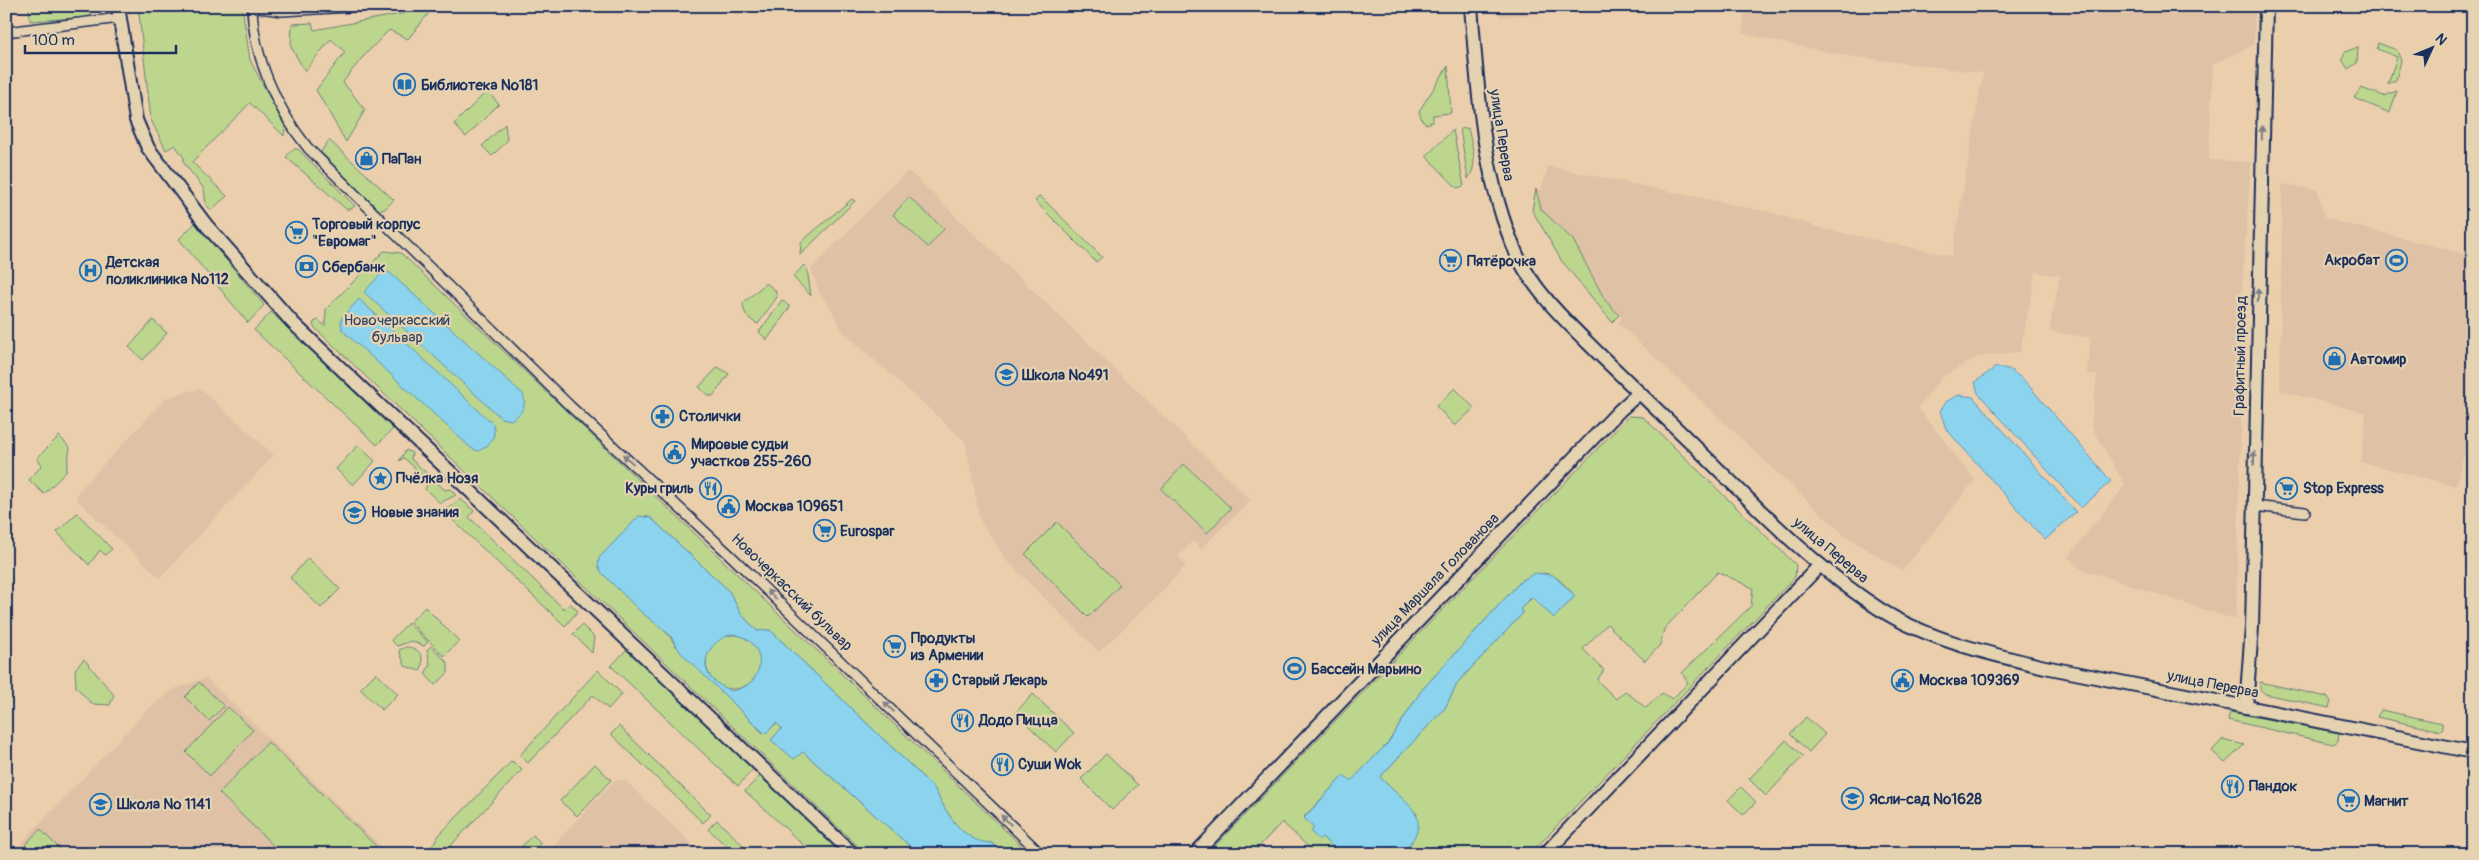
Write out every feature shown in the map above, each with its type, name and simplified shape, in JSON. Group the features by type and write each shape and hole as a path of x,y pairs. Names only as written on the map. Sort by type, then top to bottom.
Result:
{"street":[{"path":"252,6 282,11 368,6"},
{"name":"Новочеркасский бульвар","path":"252,6 261,58 292,127 308,148 570,406 730,555 1041,854"},
{"name":"улица Перерва","path":"1471,6 1485,152 1499,206 1518,257 1562,318 1820,565 1896,618 1940,637 1991,654 2045,667 2473,752"},
{"name":"Графитный проезд","path":"2246,707 2252,627 2266,6"},
{"path":"6,32 119,12 128,76 141,134 184,196 260,288 351,378 853,854"},
{"name":"улица Маршала Голованова","path":"1195,854 1619,411 1639,393"},
{"path":"2254,506 2305,512"},
{"path":"1545,854 1820,565"}],"shaded area":[{"path":"1499,6 1609,6 1609,9 1500,17"},
{"path":"1744,6 2255,6 2254,45 2213,64 2209,160 2251,162 2237,359 2242,393 2236,620 2081,569 2068,557 2125,485 2091,426 2097,375 2087,374 2090,338 2049,331 2060,276 2036,272 2020,352 1978,357 1943,376 1918,408 1975,480 1902,571 1845,536 1618,323 1622,318 1605,300 1573,240 1541,209 1536,189 1541,190 1548,166 1773,213 1824,229 1952,256 1983,73 1846,56 1743,34"},
{"name":"Школа №491","path":"910,172 1251,500 1201,549 1193,541 1178,556 1186,565 1160,594 1099,652 1007,561 980,520 965,441 843,332 829,305 820,295 811,269 905,173"},
{"path":"2282,184 2318,190 2324,218 2473,256 2473,420 2456,486 2361,462 2366,413 2280,391"},
{"path":"200,388 274,455 160,578 79,502 76,497 78,492 166,398"},
{"path":"206,678 389,854 11,854 147,710 174,689"},
{"path":"625,780 695,847 690,854 545,854 614,781"}],"green space":[{"path":"6,6 90,6 91,17 30,21 29,7 6,9"},
{"path":"138,6 242,6 250,60 285,127 284,136 250,103 192,162 227,196 211,210 206,205 204,189 183,162 184,158 175,145 166,150 151,120"},
{"path":"433,8 408,39 389,30 362,58 343,82 365,110 346,142 316,90 345,52 331,39 305,71 291,47 292,24 312,23 314,30"},
{"path":"2378,43 2397,50 2401,61 2396,80 2388,84 2397,57 2377,49"},
{"path":"2358,47 2357,63 2348,69 2342,59 2345,52"},
{"path":"1448,66 1451,113 1433,115 1433,122 1426,124 1422,121 1419,111"},
{"path":"2361,88 2384,96 2397,91 2390,113 2354,98"},
{"path":"487,91 499,104 466,137 454,124"},
{"path":"505,124 507,141 492,156 482,146"},
{"path":"1468,128 1474,161 1468,179 1460,129"},
{"path":"1453,130 1464,186 1457,188 1426,156"},
{"path":"329,140 394,200 385,209 379,210 321,152"},
{"path":"293,149 298,149 355,206 351,209 346,209 286,157"},
{"path":"1536,189 1541,209 1573,240 1605,300 1619,315 1612,322 1561,260 1532,210"},
{"path":"1040,196 1102,257 1096,262 1035,201"},
{"path":"909,197 944,229 928,247 893,215"},
{"path":"852,199 855,201 800,255 801,242"},
{"path":"195,223 264,305 248,323 179,239"},
{"name":"Новочеркасский бульвар","path":"384,251 401,253 1030,854 1003,854 992,843 977,842 963,832 946,811 934,788 770,630 757,631 741,614 729,591 651,518 645,516 630,600 666,632 675,645 764,734 777,723 782,728 771,740 802,751 919,854 866,854 313,326 314,322 318,320 325,326 326,309"},
{"path":"804,265 807,269 811,296 793,277"},
{"path":"766,283 775,290 777,297 758,324 747,316 743,303"},
{"path":"782,300 790,307 767,340 759,332"},
{"path":"271,312 393,429 377,445 254,330"},
{"path":"153,320 167,333 143,360 129,347"},
{"path":"718,367 729,374 713,396 709,396 699,387"},
{"path":"1455,388 1474,408 1455,426 1436,406"},
{"path":"1629,416 1643,417 1796,565 1795,577 1530,854 1473,854 1471,852 1469,854 1401,854 1412,842 1417,814 1380,777 1445,708 1458,682 1523,613 1520,609 1533,597 1554,618 1575,596 1557,578 1545,573 1530,576 1521,581 1421,691 1388,743 1351,782 1343,776 1304,817 1314,827 1319,840 1322,837 1341,854 1316,854 1282,822 1252,854 1207,854","holes":["1718,572 1753,588 1751,606 1682,673 1688,683 1672,699 1662,693 1646,708 1625,691 1616,699 1597,680 1604,670 1583,649 1607,624 1645,661 1660,645 1664,629"]},
{"path":"59,436 70,448 66,472 44,494 29,480 42,465 37,458"},
{"path":"358,445 375,461 353,485 336,469"},
{"path":"406,450 412,453 411,459 445,490 450,489 456,495 440,503 425,489 429,481 404,458 399,461"},
{"path":"1184,464 1231,508 1207,533 1161,489"},
{"path":"461,499 474,511 469,517 564,609 570,603 578,611 565,626 443,511"},
{"path":"77,513 112,549 105,555 100,550 89,565 57,532"},
{"path":"1057,522 1120,585 1088,617 1025,554"},
{"path":"308,558 340,589 321,608 290,578"},
{"path":"425,607 459,641 444,656 410,622"},
{"path":"408,623 428,642 424,646 411,641 397,646 391,640"},
{"path":"582,625 594,637 592,653 573,634"},
{"path":"733,635 743,637 752,643 758,652 760,662 758,672 752,681 743,687 733,689 723,687 714,681 708,672 706,662 708,652 714,643 723,637"},
{"path":"431,646 448,663 448,673 435,685 425,674 430,664 427,650"},
{"path":"406,647 415,649 420,654 422,667 420,671 405,666 399,650"},
{"path":"627,649 753,769 738,786 611,666"},
{"path":"84,659 114,695 110,705 92,704 76,687 75,669"},
{"path":"598,670 622,694 608,709 593,695 528,763 520,755"},
{"path":"376,673 398,694 382,710 360,689"},
{"path":"199,682 224,706 209,721 185,697"},
{"path":"2260,682 2327,697 2331,701 2329,708 2265,694 2260,689"},
{"path":"1033,694 1074,733 1056,752 1015,713"},
{"path":"228,707 253,730 210,776 186,752"},
{"path":"2381,710 2442,723 2443,729 2441,731 2377,717"},
{"path":"2230,712 2339,733 2338,741 2333,744 2228,720"},
{"path":"1806,717 1825,734 1809,752 1790,734"},
{"path":"619,726 711,815 703,823 611,734"},
{"path":"2223,739 2244,745 2225,763 2212,751"},
{"path":"1786,740 1803,756 1766,796 1749,779"},
{"path":"268,742 376,846 368,854 282,854 219,793"},
{"path":"1106,754 1138,785 1112,810 1081,779"},
{"path":"512,761 522,770 443,854 426,854 440,834"},
{"path":"595,764 611,780 577,816 560,801"},
{"path":"761,775 843,854 813,854 745,791"},
{"path":"1741,787 1756,802 1743,815 1728,800"},
{"path":"717,820 752,854 735,854 708,829"},
{"path":"40,829 65,854 34,854 25,845"},
{"path":"533,835 541,843 529,854 521,847"}],"water":[{"path":"389,272 523,394 524,406 518,415 511,420 501,418 364,292 382,273"},
{"path":"359,299 493,424 494,433 492,441 486,447 478,451 471,448 342,330 341,319"},
{"path":"1996,367 2009,369 2023,379 2111,481 2081,508 1978,393 1975,382"},
{"path":"1959,395 1973,397 2076,512 2045,540 1946,429 1940,411 1947,401"},
{"path":"639,516 651,518 729,591 741,614 757,631 770,630 934,788 950,816 964,832 981,842 992,843 1003,854 919,854 803,752 794,759 771,740 782,728 776,723 765,734 681,653 670,635 640,611 602,573 598,566 599,558","holes":["733,634 745,638 758,653 759,663 757,672 752,681 743,687 731,691 711,678 707,671 707,657 714,645 726,636"]},
{"path":"1535,573 1553,575 1575,596 1554,618 1532,597 1520,609 1523,613 1458,682 1445,708 1380,777 1408,804 1418,820 1417,830 1412,841 1401,854 1341,854 1322,837 1319,840 1311,832 1314,827 1304,818 1343,776 1351,781 1388,743 1421,691 1521,581"}],"place":[{"name":"Библиотека №181","path":"405,85"},
{"name":"ПаПан","path":"366,159"},
{"name":"Торговый корпус \"Евромаг\"","path":"296,233"},
{"name":"Акробат","path":"2396,260"},
{"name":"Пятёрочка","path":"1451,261"},
{"name":"Сбербанк","path":"306,267"},
{"name":"Детская поликлиника №112","path":"90,271"},
{"name":"Автомир","path":"2334,359"},
{"name":"Школа №491","path":"1006,375"},
{"name":"Столички","path":"663,416"},
{"name":"Мировые судьи участков 255-260","path":"675,453"},
{"name":"Пчёлка Нозя","path":"380,478"},
{"name":"Куры гриль","path":"710,488"},
{"name":"Stop Express","path":"2287,488"},
{"name":"Москва 109651","path":"729,506"},
{"name":"Новые знания","path":"355,512"},
{"name":"Eurospar","path":"824,531"},
{"name":"Продукты из Армении","path":"895,647"},
{"name":"Бассейн Марьино","path":"1295,669"},
{"name":"Старый Лекарь","path":"936,680"},
{"name":"Москва 109369","path":"1903,680"},
{"name":"Додо Пицца","path":"963,720"},
{"name":"Суши Wok","path":"1002,764"},
{"name":"Пандок","path":"2233,786"},
{"name":"Ясли-сад №1628","path":"1853,799"},
{"name":"Магнит","path":"2348,801"},
{"name":"Школа № 1141","path":"101,804"}]}
